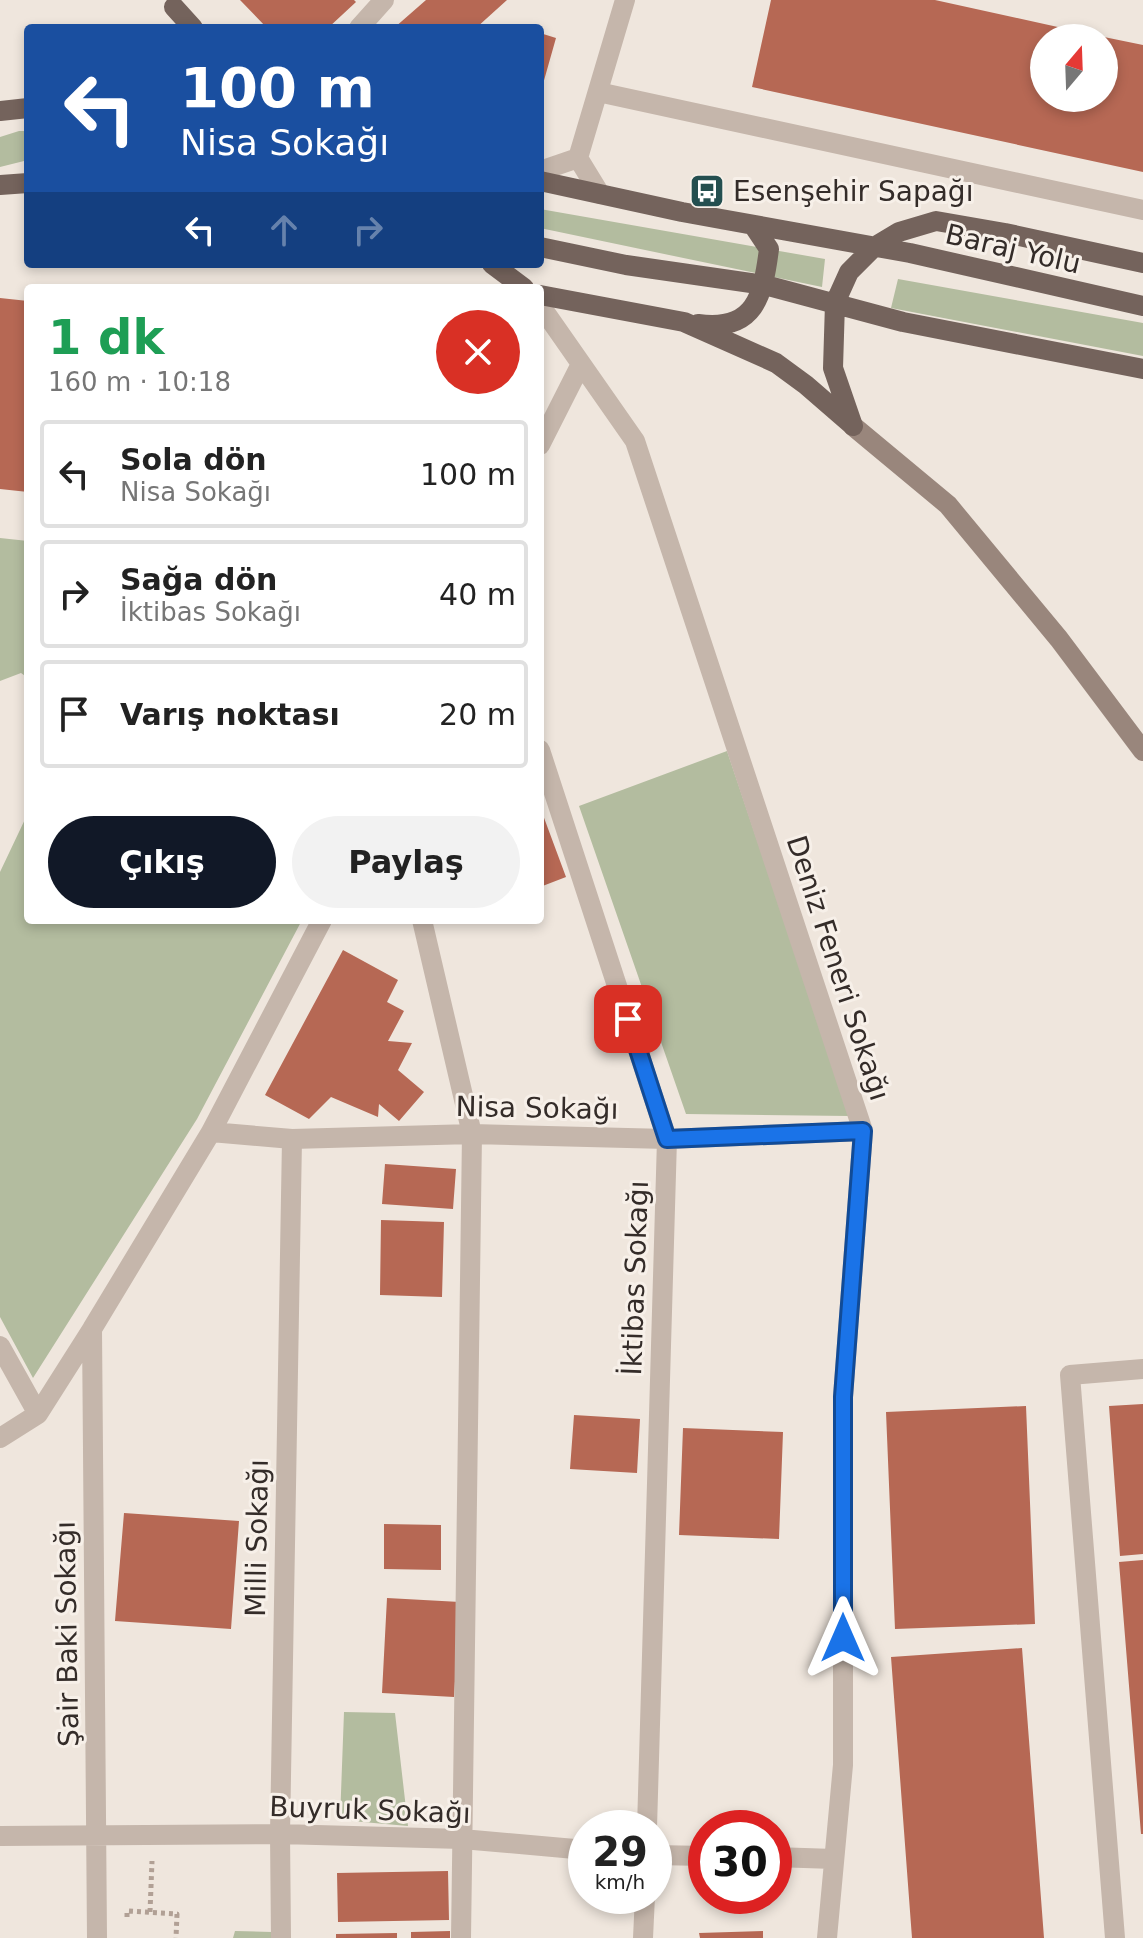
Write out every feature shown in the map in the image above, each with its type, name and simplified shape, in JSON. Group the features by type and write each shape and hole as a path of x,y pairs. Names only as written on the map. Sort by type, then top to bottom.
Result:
{"main road":[{"path":"173,4 180,24"},
{"path":"173,4 190,24"},
{"path":"0,111 24,108"},
{"name":"Baraj Yolu","path":"544,182 874,247 1143,306"},
{"path":"0,185 24,183"},
{"path":"853,426 833,368 835,303 849,272 874,247 899,232 936,221 1143,263"},
{"path":"544,296 719,327 747,316 765,285 769,249 753,225"},
{"path":"544,248 626,265 765,285 903,322 1143,369"},
{"path":"497,268 519,284"},
{"path":"684,322 776,363 948,505 1059,639 1143,751"}],"street":[{"path":"363,24 384,0"},
{"path":"600,194 578,158 625,0"},
{"path":"598,92 1143,210"},
{"path":"544,170 578,158"},
{"name":"Deniz Feneri Sokağı","path":"544,311 635,441 863,1131 843,1397 843,1765 827,1938"},
{"path":"544,437 581,364"},
{"name":"İktibas Sokağı","path":"544,762 667,1139 648,1810"},
{"path":"0,1438 38,1414 92,1329 211,1132 320,924"},
{"path":"423,924 472,1134 461,1938"},
{"name":"Nisa Sokağı","path":"211,1132 292,1139 472,1134 667,1139 863,1131"},
{"name":"Milli Sokağı","path":"281,1938 280,1834 292,1139"},
{"name":"Şair Baki Sokağı","path":"92,1329 97,1938"},
{"path":"0,1346 38,1414"},
{"path":"1115,1938 1070,1375 1143,1369"},
{"name":"Buyruk Sokağı","path":"0,1836 280,1834 462,1839 568,1848"},
{"path":"792,1858 834,1859"},
{"path":"643,1938 644,1914"}],"path":[{"path":"150,1912 152,1836"},
{"path":"127,1925 127,1911 177,1914 176,1938"}],"green space":[{"path":"24,131 24,161 0,167 0,137"},
{"path":"544,210 825,259 822,287 544,229"},
{"path":"898,279 1143,323 1143,356 891,308"},
{"path":"0,538 24,541 24,675 21,673 0,681"},
{"path":"727,751 850,1116 686,1114 579,806"},
{"path":"24,821 24,924 300,924 197,1119 33,1378 0,1317 0,872"},
{"path":"344,1712 395,1713 408,1826 340,1820"},
{"path":"235,1931 272,1932 272,1938 233,1938"}],"building":[{"path":"240,0 356,2 332,24 263,24"},
{"path":"426,0 507,0 480,24 399,24"},
{"path":"771,0 935,0 1044,24 1030,24 1030,112 1118,112 1118,40 1143,45 1143,172 752,87"},
{"path":"544,34 556,38 544,80"},
{"path":"0,298 24,301 24,492 0,489"},
{"path":"544,818 566,877 544,885"},
{"path":"343,950 398,980 387,1002 404,1011 388,1041 412,1043 398,1070 424,1092 399,1121 379,1104 378,1117 331,1097 309,1119 265,1095"},
{"path":"385,1164 456,1169 453,1209 382,1204"},
{"path":"381,1220 444,1222 442,1297 380,1295"},
{"path":"1143,1404 1143,1554 1120,1556 1109,1406"},
{"path":"1026,1406 1035,1624 895,1629 886,1412"},
{"path":"574,1415 640,1419 637,1473 570,1469"},
{"path":"683,1428 783,1432 779,1539 679,1535"},
{"path":"124,1513 239,1521 231,1629 115,1621"},
{"path":"384,1524 441,1525 441,1570 384,1569"},
{"path":"1143,1560 1143,1834 1141,1834 1119,1562"},
{"path":"387,1598 460,1602 454,1697 382,1693"},
{"path":"1022,1648 1044,1938 912,1938 891,1657"},
{"path":"448,1871 449,1920 338,1922 337,1873"},
{"path":"450,1931 450,1938 411,1938 411,1932"},
{"path":"763,1931 763,1938 700,1938 699,1933"},
{"path":"397,1933 397,1938 336,1938 336,1934"}],"place":[{"name":"Esenşehir Sapağı","path":"707,191"}],"route":[{"path":"628,1019 667,1139 863,1131 843,1397 843,1638"}]}
